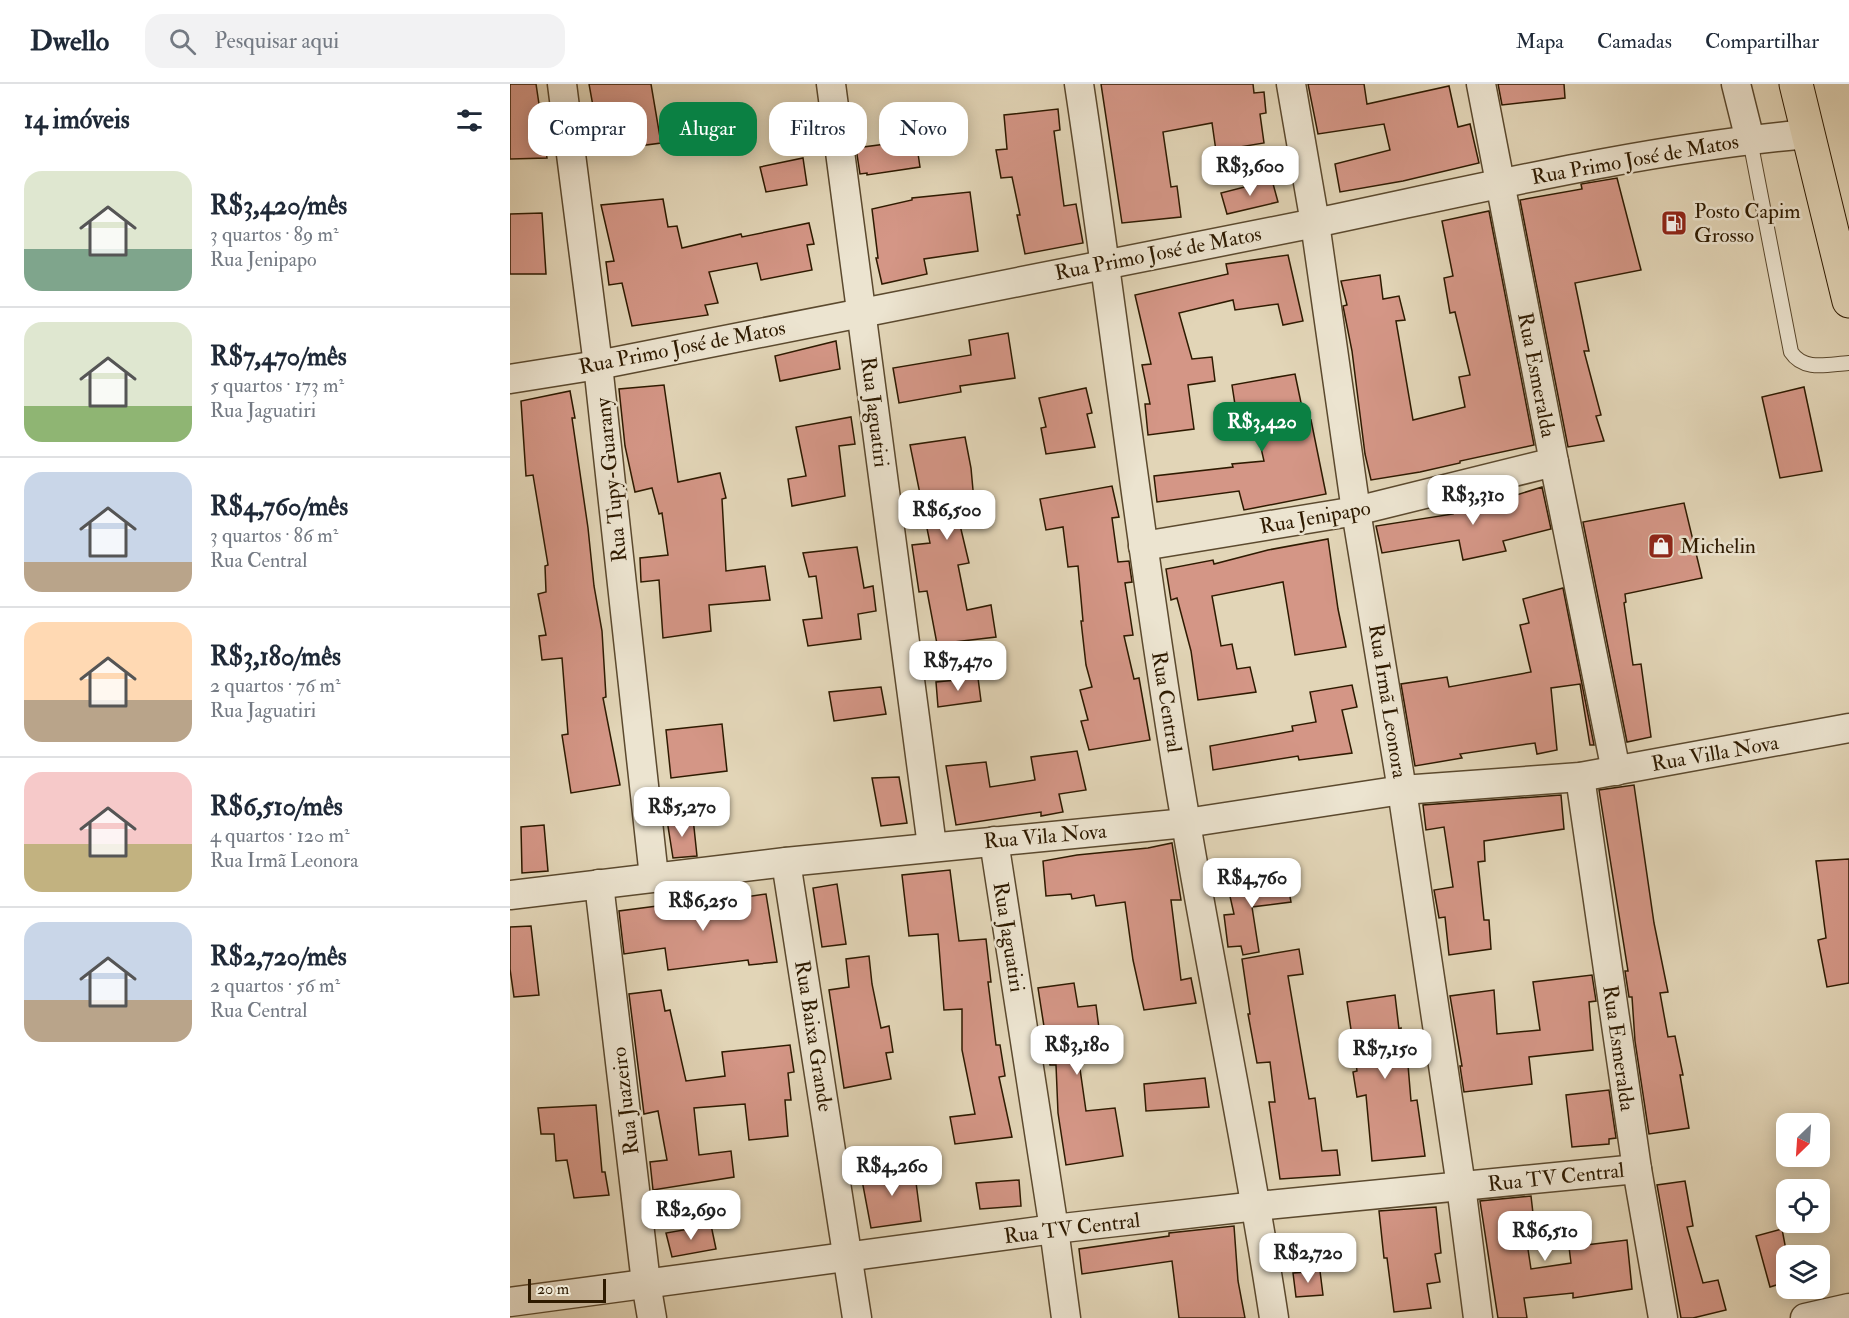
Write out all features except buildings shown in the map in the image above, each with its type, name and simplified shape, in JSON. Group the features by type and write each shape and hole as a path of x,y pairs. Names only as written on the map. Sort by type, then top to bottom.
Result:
{"highway":[{"path":"1796,84 1849,302"}],"street":[{"name":"Rua Tupy-Guarany","path":"562,84 598,365 654,877"},
{"name":"Rua Jaguatiri","path":"831,84 932,846"},
{"name":"Rua Central","path":"1079,84 1106,263 1143,546 1186,823 1257,1206 1274,1318"},
{"name":"Rua Irmã Leonora","path":"1291,84 1315,223 1356,511 1402,790 1461,1186 1478,1318"},
{"name":"Rua Esmeralda","path":"1481,84 1616,771"},
{"path":"1736,84 1750,140"},
{"name":"Rua Primo José de Matos","path":"510,379 598,365 1315,223 1499,183 1750,140 1808,135"},
{"name":"Rua Jenipapo","path":"1143,546 1356,511 1554,462"},
{"name":"Rua Villa Nova","path":"1580,777 1849,728"},
{"name":"Rua Esmeralda","path":"1580,777 1637,1169 1663,1318"},
{"name":"Rua Vila Nova","path":"510,895 932,846 1186,823 1402,790 1580,777"},
{"name":"Rua Jaguatiri","path":"994,841 1066,1318"},
{"name":"Rua Baixa Grande","path":"786,862 857,1318"},
{"name":"Rua Juazeiro","path":"599,884 652,1318"},
{"name":"Rua TV Central","path":"510,1302 1054,1229 1257,1206 1637,1169"},
{"path":"1805,1318 1849,1308"}],"lane":[{"path":"1750,140 1791,352 1796,360 1809,365 1849,363"}],"place":[{"name":"Posto Capim Grosso","path":"1674,223"},
{"name":"Michelin","path":"1661,546"}]}
